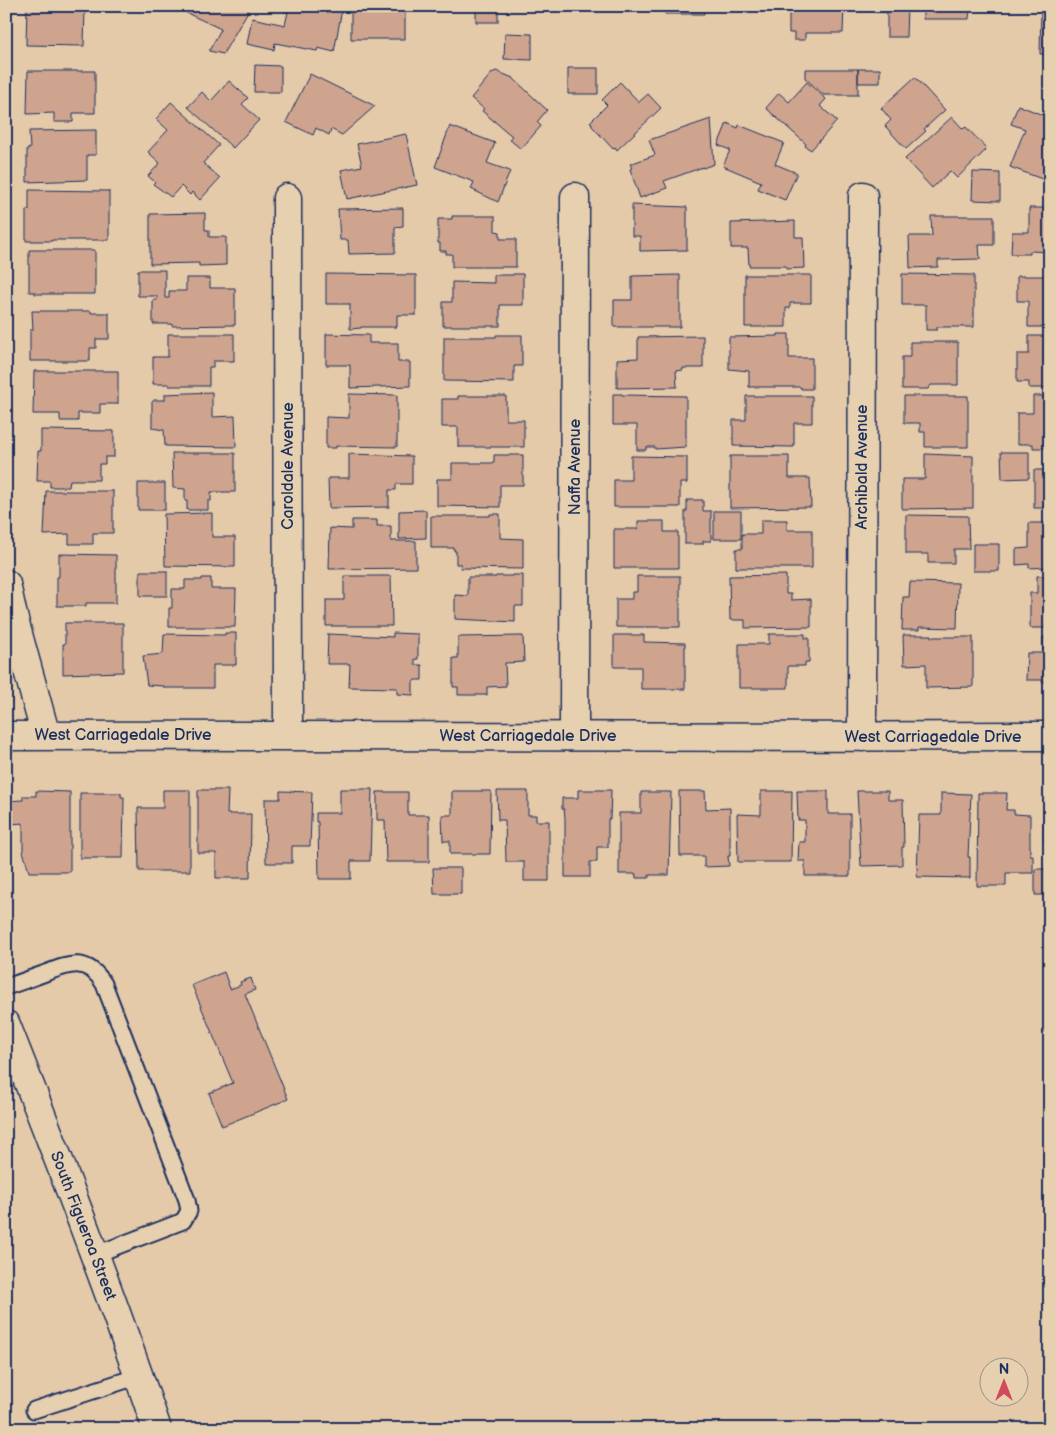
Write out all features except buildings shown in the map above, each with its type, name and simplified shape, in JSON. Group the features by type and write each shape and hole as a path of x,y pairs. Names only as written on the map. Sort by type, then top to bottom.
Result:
{"street":[{"name":"Archibald Avenue","path":"862,737 863,196"},
{"name":"Naffa Avenue","path":"574,736 575,197"},
{"name":"Caroldale Avenue","path":"287,198 288,734"},
{"path":"6,584 46,736"},
{"name":"West Carriagedale Drive","path":"6,736 288,734 1050,736"},
{"name":"South Figueroa Street","path":"8,1033 94,1255 157,1429"}],"lane":[{"path":"6,987 70,964 84,966 98,973 104,984 187,1200 189,1211 184,1221 94,1255"},
{"path":"34,1410 139,1376"}]}
